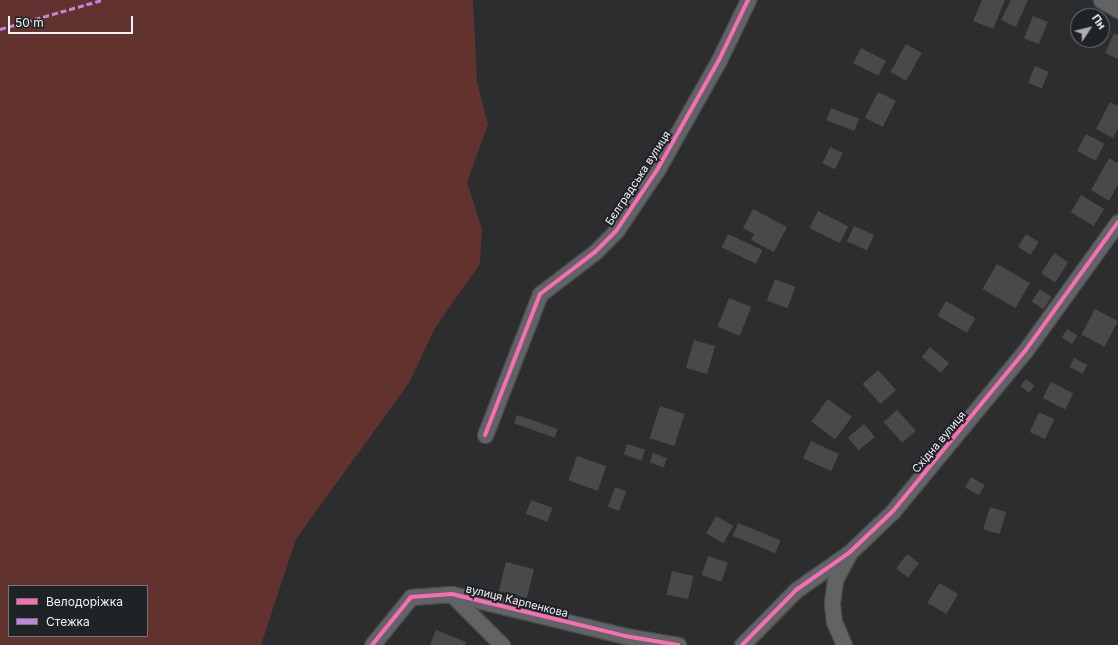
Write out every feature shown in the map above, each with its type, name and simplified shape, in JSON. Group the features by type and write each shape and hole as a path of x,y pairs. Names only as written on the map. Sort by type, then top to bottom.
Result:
{"street":[{"name":"Бєлградська вулиця","path":"485,435 540,294 595,252 616,231 660,164 719,60 748,0"},
{"path":"1101,0 1118,10"},
{"name":"Східна вулиця","path":"742,645 796,590 850,552 893,511 1025,351 1118,222"},
{"path":"844,645 834,622 832,602 835,580 850,552"},
{"path":"452,594 502,645"},
{"name":"вулиця Карпенкова","path":"372,645 411,597 452,594 625,636 678,645"}],"shaded area":[{"path":"0,0 473,0 477,81 488,125 467,182 482,229 480,264 435,328 409,383 296,539 261,645 0,645"}],"building":[{"path":"982,0 1005,0 993,29 973,21"},
{"path":"1011,0 1028,0 1016,27 1001,20"},
{"path":"1033,16 1048,22 1039,44 1024,38"},
{"path":"1114,33 1118,35 1118,59 1105,53 1107,48 1110,48 1110,42"},
{"path":"906,44 922,53 906,81 890,72"},
{"path":"861,48 886,61 878,76 853,63"},
{"path":"1035,66 1049,72 1042,88 1028,83"},
{"path":"878,92 896,101 883,127 865,118"},
{"path":"1110,102 1118,106 1118,129 1113,138 1096,129"},
{"path":"831,108 859,119 854,131 826,120"},
{"path":"1086,134 1105,144 1096,161 1077,151"},
{"path":"830,147 843,153 835,169 822,163"},
{"path":"1109,158 1118,163 1118,185 1109,201 1091,190"},
{"path":"1081,195 1104,209 1094,226 1071,212"},
{"path":"753,209 787,227 774,252 751,240 754,234 743,228"},
{"path":"818,211 848,226 840,243 809,228"},
{"path":"854,226 874,235 867,250 847,242"},
{"path":"728,234 762,250 756,264 722,248"},
{"path":"1026,234 1039,242 1031,255 1018,247"},
{"path":"1054,253 1068,262 1055,282 1041,273"},
{"path":"997,264 1030,283 1015,308 982,289"},
{"path":"775,279 796,287 787,308 767,300"},
{"path":"1040,289 1052,297 1043,309 1032,301"},
{"path":"729,298 751,307 740,336 717,327"},
{"path":"946,301 975,318 967,333 938,316"},
{"path":"1095,309 1118,321 1104,347 1081,335"},
{"path":"1067,329 1077,335 1072,344 1062,338"},
{"path":"694,340 715,346 707,374 686,368"},
{"path":"930,347 949,363 941,373 922,357"},
{"path":"1074,358 1087,365 1083,374 1069,367"},
{"path":"878,370 896,390 880,404 862,384"},
{"path":"1026,379 1035,386 1029,393 1020,386"},
{"path":"1051,382 1073,393 1065,409 1043,398"},
{"path":"828,399 852,417 835,439 811,421"},
{"path":"660,406 685,414 674,446 649,438"},
{"path":"897,410 916,431 902,443 884,422"},
{"path":"1039,412 1054,419 1045,439 1030,432"},
{"path":"517,415 558,429 555,438 514,424"},
{"path":"864,424 875,437 859,451 848,437"},
{"path":"811,441 839,454 831,471 803,458"},
{"path":"627,444 645,450 642,460 624,454"},
{"path":"653,453 667,458 664,468 650,462"},
{"path":"577,456 606,466 598,491 569,481"},
{"path":"971,477 985,485 979,495 965,487"},
{"path":"615,487 626,491 619,511 608,507"},
{"path":"531,500 553,508 547,522 526,514"},
{"path":"990,507 1006,512 1000,534 983,529"},
{"path":"716,516 733,526 723,543 706,533"},
{"path":"738,523 781,540 775,553 733,536"},
{"path":"907,554 919,563 908,577 896,568"},
{"path":"708,556 728,563 721,582 701,575"},
{"path":"506,562 534,569 527,598 499,591"},
{"path":"672,571 693,576 688,599 667,594"},
{"path":"939,583 958,594 947,614 928,603"},
{"path":"436,630 466,642 465,645 430,645"}],"marked path":[{"path":"0,29 102,0"}],"cycle path":[{"path":"485,435 540,294 595,252 616,231 657,170 719,60 748,0"},
{"path":"742,645 796,590 850,552 893,511 1025,351 1118,222"},
{"path":"372,645 411,597 452,594 625,636 678,645"}]}
